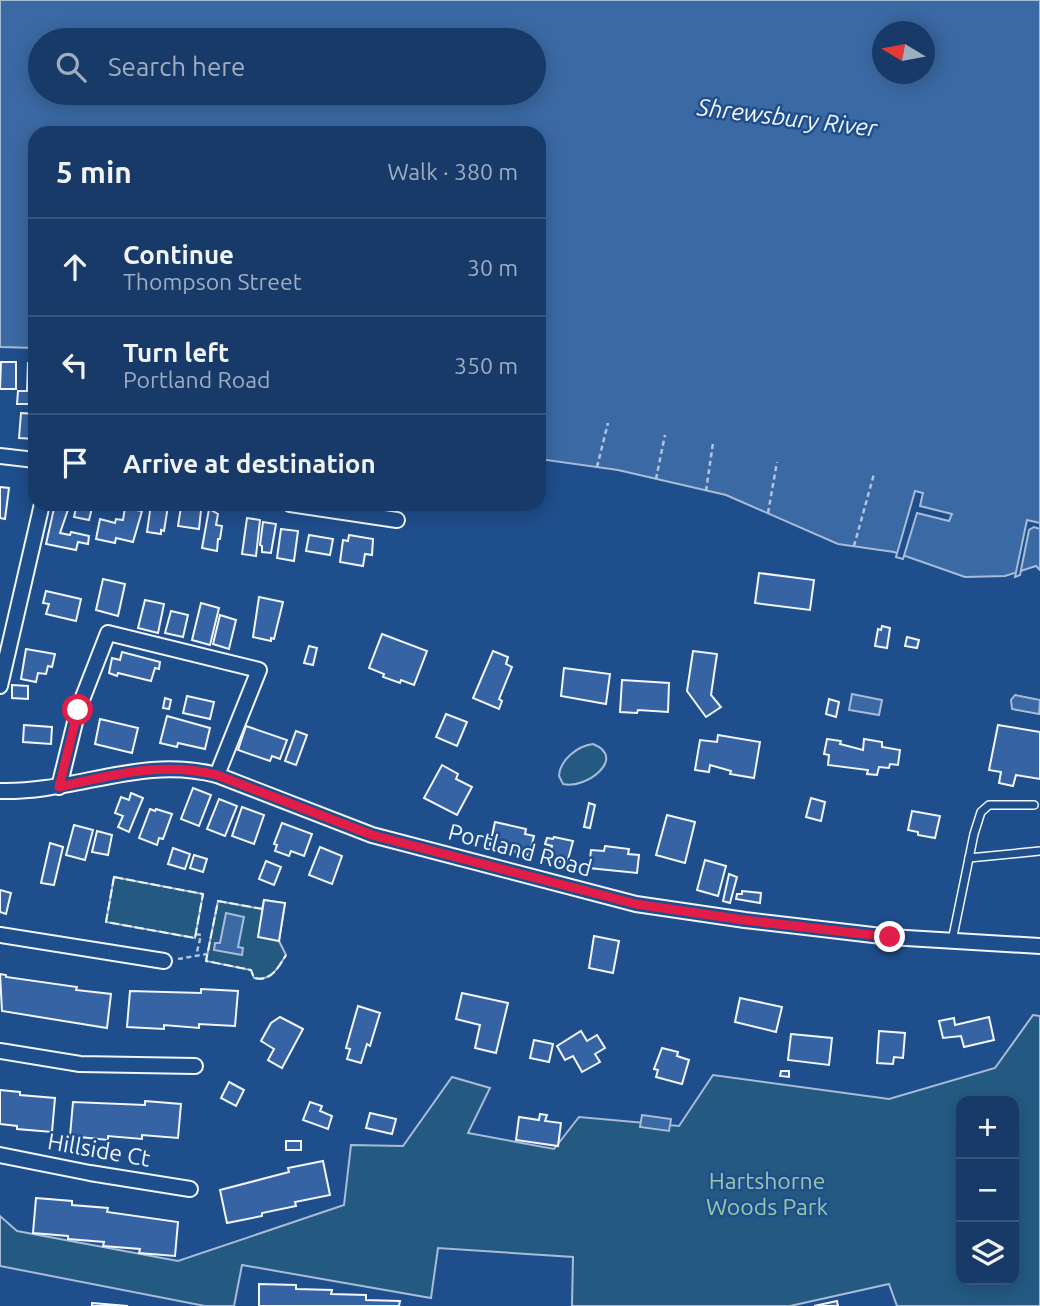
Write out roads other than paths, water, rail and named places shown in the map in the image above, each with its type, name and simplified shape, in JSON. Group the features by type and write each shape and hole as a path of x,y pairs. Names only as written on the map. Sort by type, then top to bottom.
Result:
{"street":[{"path":"0,456 28,459"},
{"path":"0,686 40,511"},
{"path":"337,511 397,520"},
{"path":"59,787 78,710 107,633 260,670 217,775"},
{"name":"Portland Road","path":"0,791 59,787 155,768 189,769 217,775 372,835 636,904 890,937 1040,946"},
{"path":"0,934 39,943 164,961"},
{"path":"0,1051 80,1064 195,1066"},
{"name":"Hillside Ct","path":"0,1155 190,1189"}],"lane":[{"path":"953,941 981,812 989,805 1034,804"},
{"path":"969,858 1040,851"}],"water":[{"name":"Shrewsbury River","path":"0,0 1040,0 1040,570 1036,566 1005,576 965,577 894,552 838,544 726,495 618,470 546,460 546,126 28,126 28,348 0,347"},
{"path":"852,694 882,700 879,715 849,710"},
{"path":"1015,695 1040,700 1039,714 1012,709 1011,700"},
{"path":"226,913 244,917 238,947 243,948 242,955 214,950 215,943 220,943"},
{"path":"642,1115 671,1119 669,1131 640,1127"}],"park label":[{"name":"Hartshorne Woods Park","path":"767,1194"}]}
